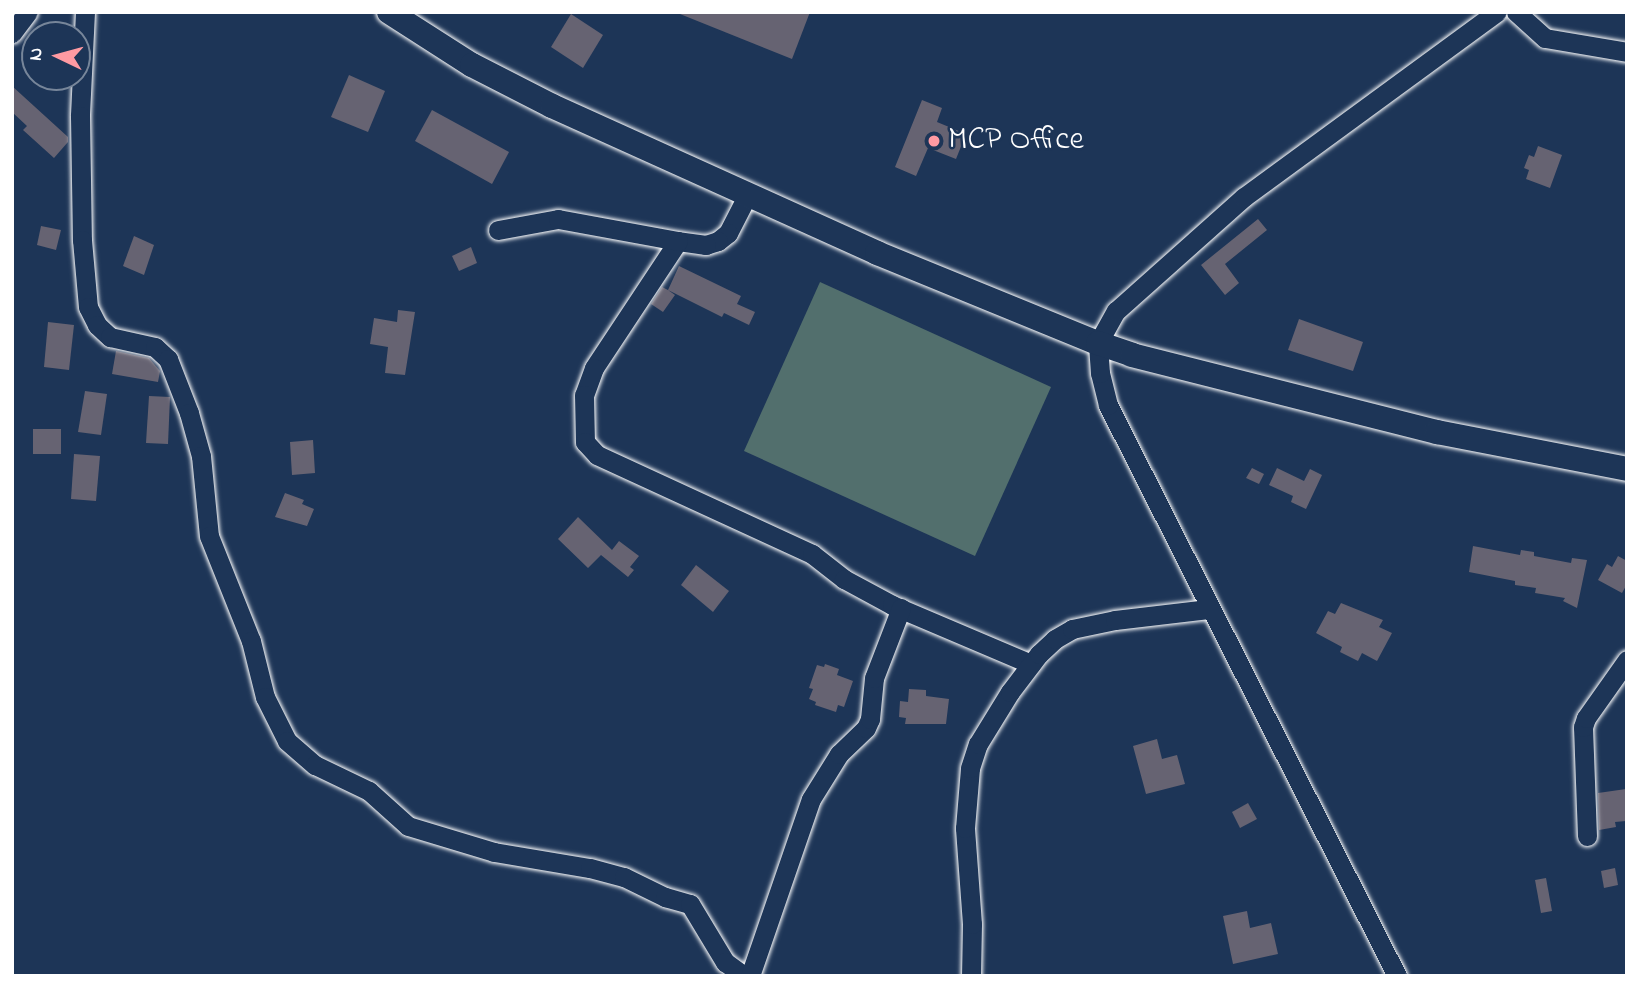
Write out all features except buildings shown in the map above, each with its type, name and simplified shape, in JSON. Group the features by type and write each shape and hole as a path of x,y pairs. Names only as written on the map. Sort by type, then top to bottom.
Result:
{"main road":[{"path":"389,12 472,65 515,87 975,295 1098,343 1132,355 1437,432 1627,469"}],"street":[{"path":"12,33 29,12"},
{"path":"85,12 80,116 82,240 88,307 97,324 110,337 155,347 168,359 189,412 201,456 209,536 251,641 265,697 287,741 314,765 369,791 408,826 494,852 590,867 624,877 665,897 690,904 725,962 747,976 807,808 839,754 866,728 870,719 874,678 901,608"},
{"path":"1397,976 1108,405 1100,373 1098,343 1116,311 1244,197 1497,12"},
{"path":"1516,12 1545,38 1627,52"},
{"path":"498,230 558,219 706,245 718,241 728,233 748,194"},
{"path":"678,241 594,368 584,395 585,442 597,455 812,554 844,579 901,608 1031,664"},
{"path":"971,976 972,924 965,828 970,768 986,730 1031,664 1055,639 1072,629 1115,620 1209,609"},
{"path":"1587,836 1583,727 1586,718 1627,660"}],"green space":[{"path":"820,282 1051,387 975,556 744,451"}],"place":[{"name":"MCP Office","path":"934,141"}]}
